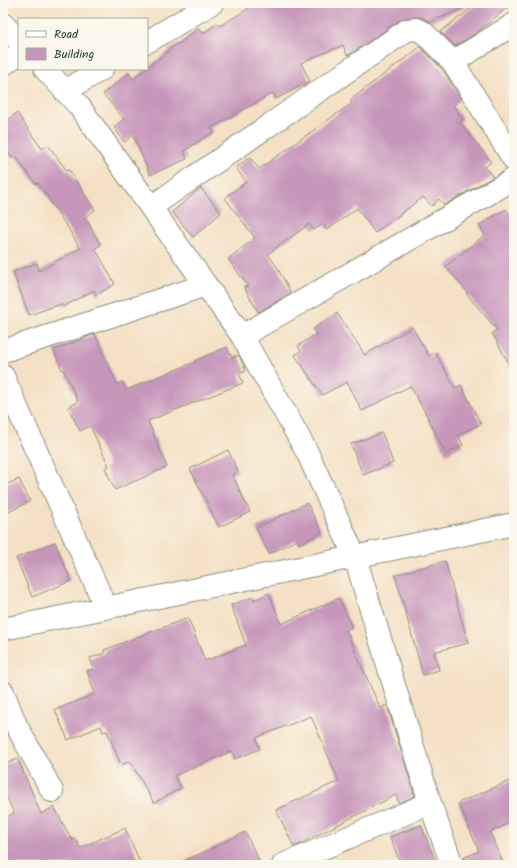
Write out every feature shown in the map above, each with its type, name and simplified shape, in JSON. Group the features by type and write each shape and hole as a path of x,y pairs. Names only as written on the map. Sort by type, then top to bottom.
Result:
{"street":[{"path":"148,41 212,3"},
{"path":"3,24 18,40"},
{"path":"453,62 514,24"},
{"path":"151,207 407,30 416,29 423,32 453,62 514,160"},
{"path":"3,65 18,55"},
{"path":"46,70 79,106 242,336 307,452 355,557 430,803 452,865"},
{"path":"65,91 100,70"},
{"path":"242,336 514,179"},
{"path":"3,351 206,285"},
{"path":"3,376 106,608"},
{"path":"3,629 514,524"},
{"path":"3,692 9,731 52,791"},
{"path":"283,865 430,803"}],"building":[{"path":"257,3 474,3 430,22 421,17 405,18 351,54 347,55 343,45 301,63 310,81 276,99 273,93 211,128 214,132 184,151 187,159 150,175 133,135 124,142 114,127 124,119 103,94 129,73 133,79 144,70 148,70 148,67 198,28 202,34 218,23 220,26"},
{"path":"478,3 513,3 475,34 455,46 440,32"},
{"path":"420,47 443,70 461,99 453,106 463,119 460,122 491,162 485,167 493,177 444,205 439,199 432,206 423,197 375,233 357,208 327,230 323,224 314,230 309,224 268,254 291,293 258,312 244,287 248,286 228,259 255,238 225,198 246,182 236,168 250,157 259,169 352,103 350,100"},
{"path":"17,113 42,149 48,145 67,171 69,170 95,210 85,217 101,245 95,248 115,284 96,295 94,290 63,307 61,304 29,315 13,272 37,263 39,271 80,248 38,183 36,184 15,156 12,158 3,145 3,123"},
{"path":"201,188 221,213 193,237 172,212"},
{"path":"506,209 514,222 514,373 492,333 497,330 446,266 485,235 479,225"},
{"path":"337,313 365,355 412,327 429,356 435,352 455,388 461,385 481,424 458,435 463,445 446,454 410,386 362,411 347,382 322,395 295,355 301,351 298,346 316,334 313,329"},
{"path":"95,334 117,384 122,382 126,390 195,362 194,361 227,347 232,358 239,355 246,371 239,374 243,383 148,421 167,467 115,490 105,468 109,466 90,426 80,431 68,407 78,402 54,350"},
{"path":"382,433 393,463 363,475 351,444"},
{"path":"228,450 238,471 232,475 250,512 219,527 190,469"},
{"path":"19,479 30,501 3,515 3,486"},
{"path":"307,503 322,532 299,544 297,540 269,554 256,528"},
{"path":"55,542 71,581 32,597 16,558"},
{"path":"445,561 468,643 434,652 439,670 423,675 395,575"},
{"path":"269,593 281,624 339,598 352,628 346,630 380,708 387,705 415,796 399,803 396,795 294,847 276,810 339,781 311,716 256,738 260,749 235,759 232,751 174,776 181,788 154,803 130,761 121,765 107,731 103,732 101,726 68,740 55,710 95,694 87,671 94,669 90,658 105,653 104,650 188,618 205,661 246,645 231,605 253,597 254,600"},
{"path":"18,759 41,814 54,807 72,840 76,839 80,848 125,828 141,865 3,865 3,819 14,813 3,788 3,765"},
{"path":"514,779 514,821 490,832 504,865 464,865 463,858 479,851 458,803"},
{"path":"421,825 437,865 401,865 390,837"},
{"path":"245,832 261,865 177,865"}]}
